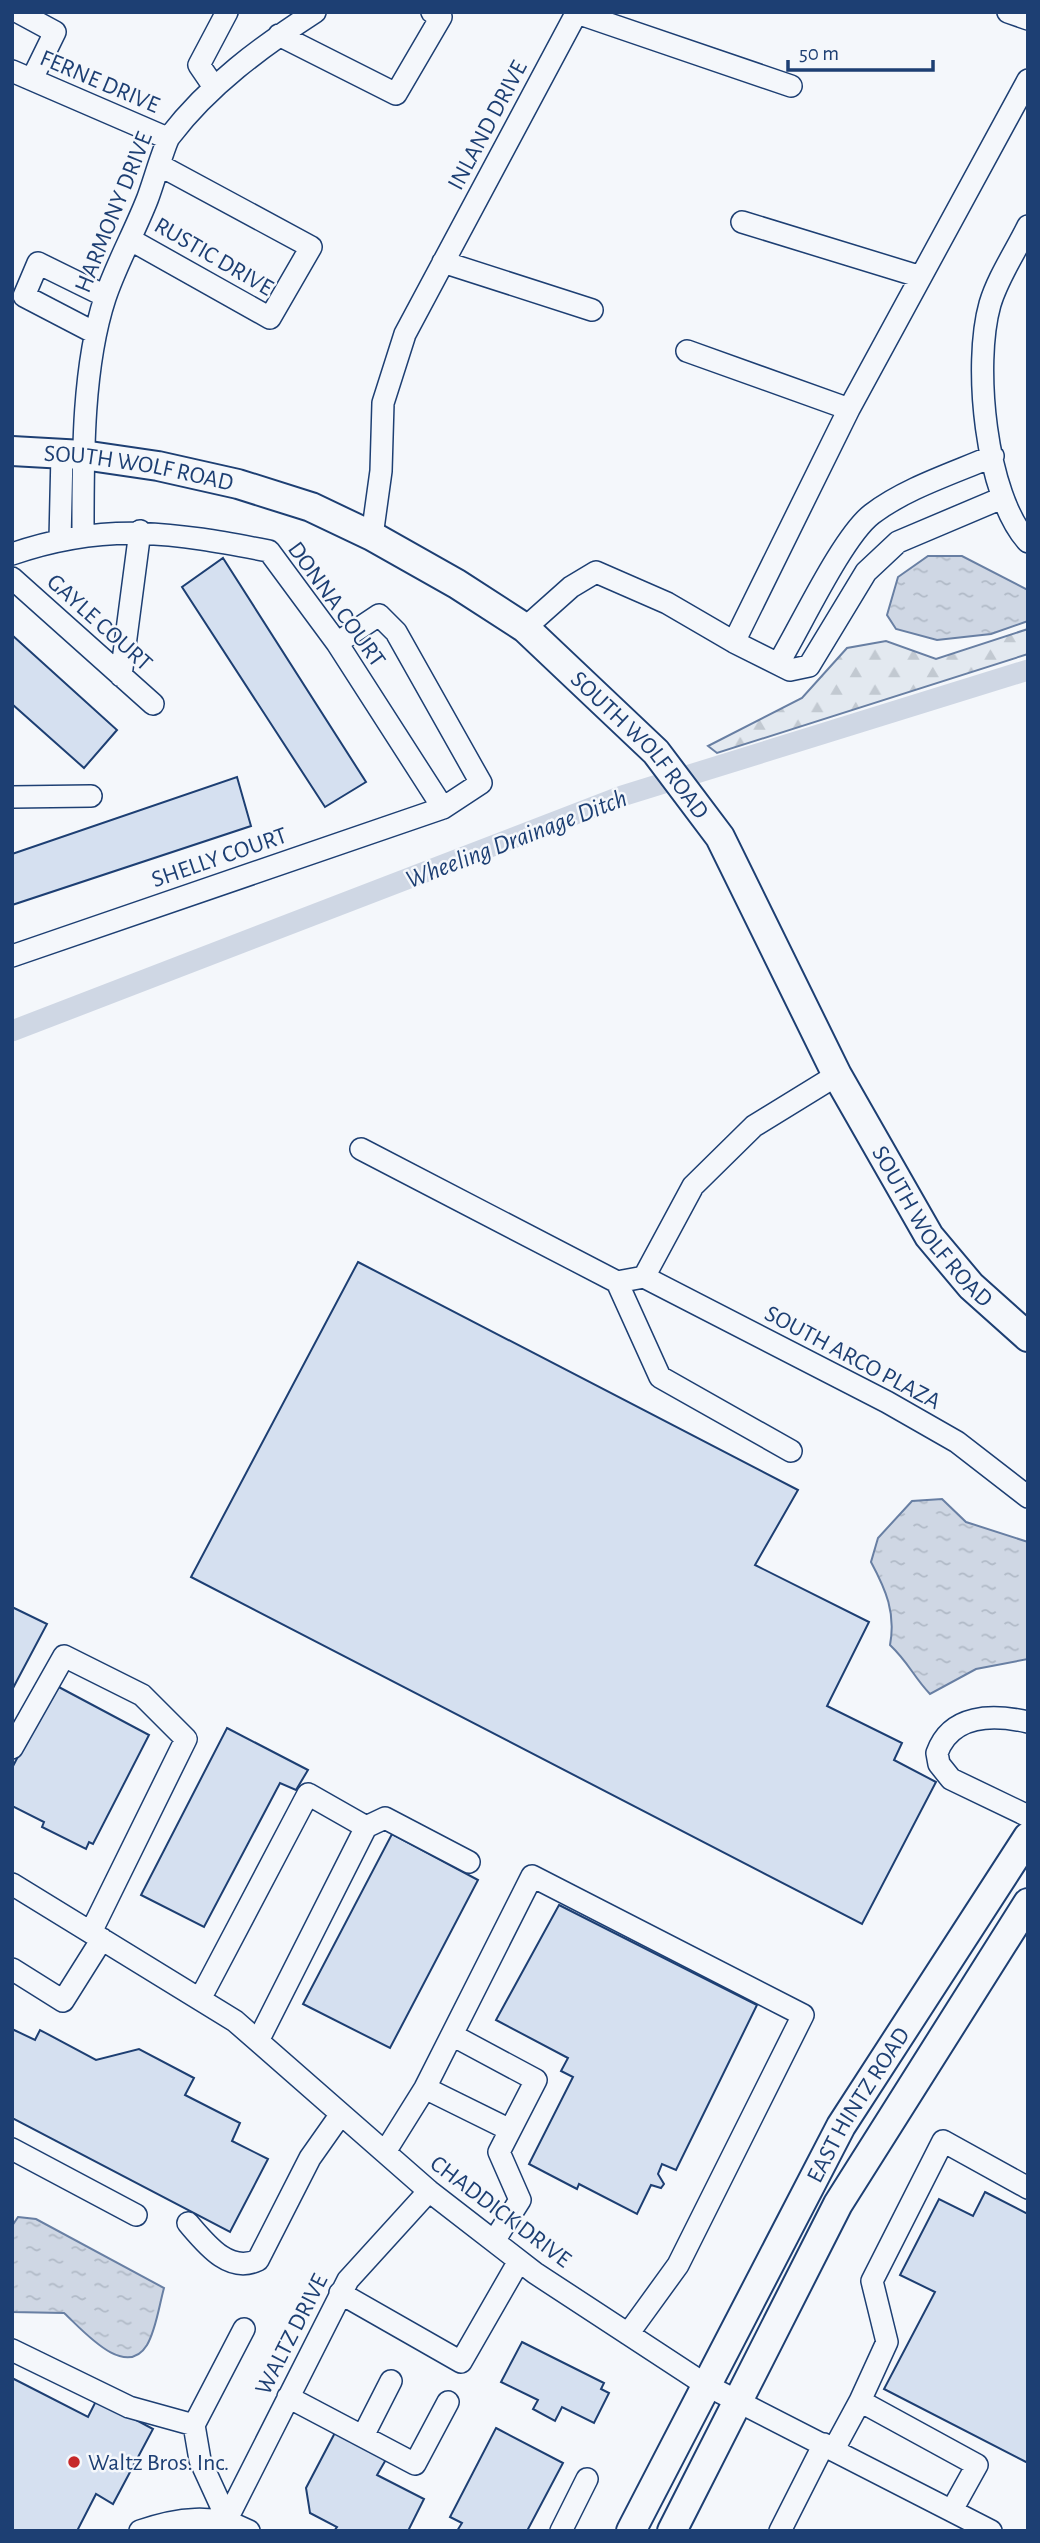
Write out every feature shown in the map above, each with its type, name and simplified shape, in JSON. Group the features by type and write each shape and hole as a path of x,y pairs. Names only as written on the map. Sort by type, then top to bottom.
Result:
{"main road":[{"name":"SOUTH WOLF ROAD","path":"12,451 73,454 158,466 238,484 311,508 372,536 457,584 525,628 656,752 720,837 837,1074 929,1236 971,1286 1028,1338"},
{"name":"EAST HINTZ ROAD","path":"631,2531 841,2126 1028,1837"},
{"name":"EAST HINTZ ROAD","path":"672,2531 838,2204 1028,1903"}],"street":[{"path":"18,12 55,32 22,75"},
{"path":"214,87 199,65 227,12"},
{"path":"279,35 396,94 441,17 432,12"},
{"name":"INLAND DRIVE","path":"372,536 381,471 383,402 405,334 577,12 791,86"},
{"path":"1007,12 1028,19"},
{"name":"HARMONY DRIVE","path":"73,454 95,333 105,296 161,166 167,138 214,87 300,16"},
{"name":"FERNE DRIVE","path":"22,75 167,138"},
{"path":"734,642 849,408 918,276 1028,80"},
{"name":"RUSTIC DRIVE","path":"131,240 270,318 311,247 161,166"},
{"path":"742,222 918,276"},
{"path":"1028,226 991,302 981,354 982,402 1002,498 1017,530 1028,542"},
{"path":"443,262 592,310"},
{"path":"95,333 24,296 38,263 105,296"},
{"path":"687,351 849,408"},
{"path":"73,454 83,535"},
{"path":"60,540 73,454"},
{"path":"784,667 843,549 871,514 918,489 993,456"},
{"path":"525,628 571,587 596,572 667,603 784,667 809,666 866,572 898,542 1002,498"},
{"path":"121,676 141,531"},
{"name":"DONNA COURT","path":"12,554 83,535 141,531 182,535 269,551 337,643 443,808"},
{"name":"GAYLE COURT","path":"12,578 153,704"},
{"name":"SHELLY COURT","path":"12,956 443,808 481,783 396,632 379,615 337,643"},
{"path":"12,797 90,796"},
{"path":"360,1149 618,1282 644,1277 693,1186 746,1134 837,1074"},
{"name":"SOUTH ARCO PLAZA","path":"644,1277 887,1402 957,1442 1028,1497"},
{"path":"618,1282 660,1377 791,1451"},
{"path":"12,1748 64,1657 142,1695 186,1739 97,1936 63,2001 12,1969"},
{"path":"1028,1723 992,1718 961,1723 948,1731 937,1753 939,1765 951,1779 1028,1816"},
{"path":"200,2000 308,1794 366,1827"},
{"path":"258,2041 366,1827 386,1818 469,1862"},
{"path":"385,2152 425,2088 532,1876 803,2015 678,2265 628,2334"},
{"name":"CHADDICK DRIVE","path":"12,1884 235,2021 429,2191 519,2261 628,2334 706,2385 739,2399 829,2446 963,2520 991,2531"},
{"path":"452,2035 536,2080 499,2152 520,2200 494,2241"},
{"path":"425,2088 510,2130"},
{"path":"188,2223 209,2247 233,2264 248,2265 258,2260 310,2158 341,2114"},
{"path":"780,2531 829,2446 860,2401 887,2342 872,2281 943,2141 1028,2188"},
{"path":"12,2149 136,2215"},
{"name":"WALTZ DRIVE","path":"227,2519 340,2293 362,2262 429,2191"},
{"path":"340,2293 461,2362 519,2261"},
{"path":"227,2519 200,2460 194,2425 244,2329"},
{"path":"12,2350 130,2407 194,2425"},
{"path":"363,2436 391,2381"},
{"path":"288,2397 415,2464 448,2402"},
{"path":"860,2401 977,2465 963,2520"},
{"path":"561,2531 587,2479"},
{"path":"141,2531 169,2521 227,2519 249,2531"}],"green space":[{"path":"1028,629 1028,654 717,753 708,746 802,698 847,648 886,641 936,659"}],"water":[{"path":"928,556 962,556 1028,590 1028,621 991,634 937,640 896,629 887,615 898,577"},
{"path":"942,1499 966,1522 1028,1542 1028,1659 976,1669 930,1694 890,1645 891,1612 871,1562 878,1538 912,1501"},
{"path":"18,2217 36,2219 164,2288 153,2332 138,2355 116,2355 92,2339 64,2313 12,2312 12,2226"}],"building":[{"path":"223,558 366,782 325,807 182,587"},
{"path":"12,635 117,730 84,768 12,704"},
{"path":"237,777 251,826 12,905 12,854"},
{"path":"358,1262 798,1490 755,1565 869,1622 827,1706 902,1743 894,1760 936,1782 862,1924 191,1577"},
{"path":"12,1607 47,1624 12,1690"},
{"path":"55,1685 149,1735 93,1844 89,1842 86,1849 42,1827 44,1822 12,1806 12,1768"},
{"path":"227,1728 308,1770 296,1790 280,1783 204,1927 141,1895"},
{"path":"392,1834 478,1880 390,2048 303,2004"},
{"path":"559,1905 757,2005 676,2170 662,2164 658,2174 664,2184 661,2188 651,2185 637,2214 579,2184 577,2189 529,2164 573,2077 561,2071 568,2058 496,2020"},
{"path":"12,2029 35,2040 40,2030 96,2060 139,2049 194,2078 185,2095 240,2123 232,2141 268,2159 230,2232 12,2118"},
{"path":"985,2192 1028,2214 1028,2463 884,2389 935,2292 900,2275 939,2199 973,2216"},
{"path":"522,2342 604,2383 601,2389 609,2393 594,2423 562,2407 555,2421 533,2409 538,2400 501,2382"},
{"name":"Waltz Bros. Inc.","path":"12,2378 88,2417 97,2399 153,2429 113,2504 96,2494 77,2531 12,2531"},
{"path":"338,2427 388,2456 377,2475 424,2499 408,2531 334,2531 337,2527 310,2513 306,2488"},
{"path":"496,2428 563,2463 527,2531 457,2531 462,2523 450,2517"}],"waterway":[{"name":"Wheeling Drainage Ditch","path":"12,1031 622,796 1028,670"}],"place":[{"name":"Waltz Bros. Inc.","path":"74,2462"}]}
